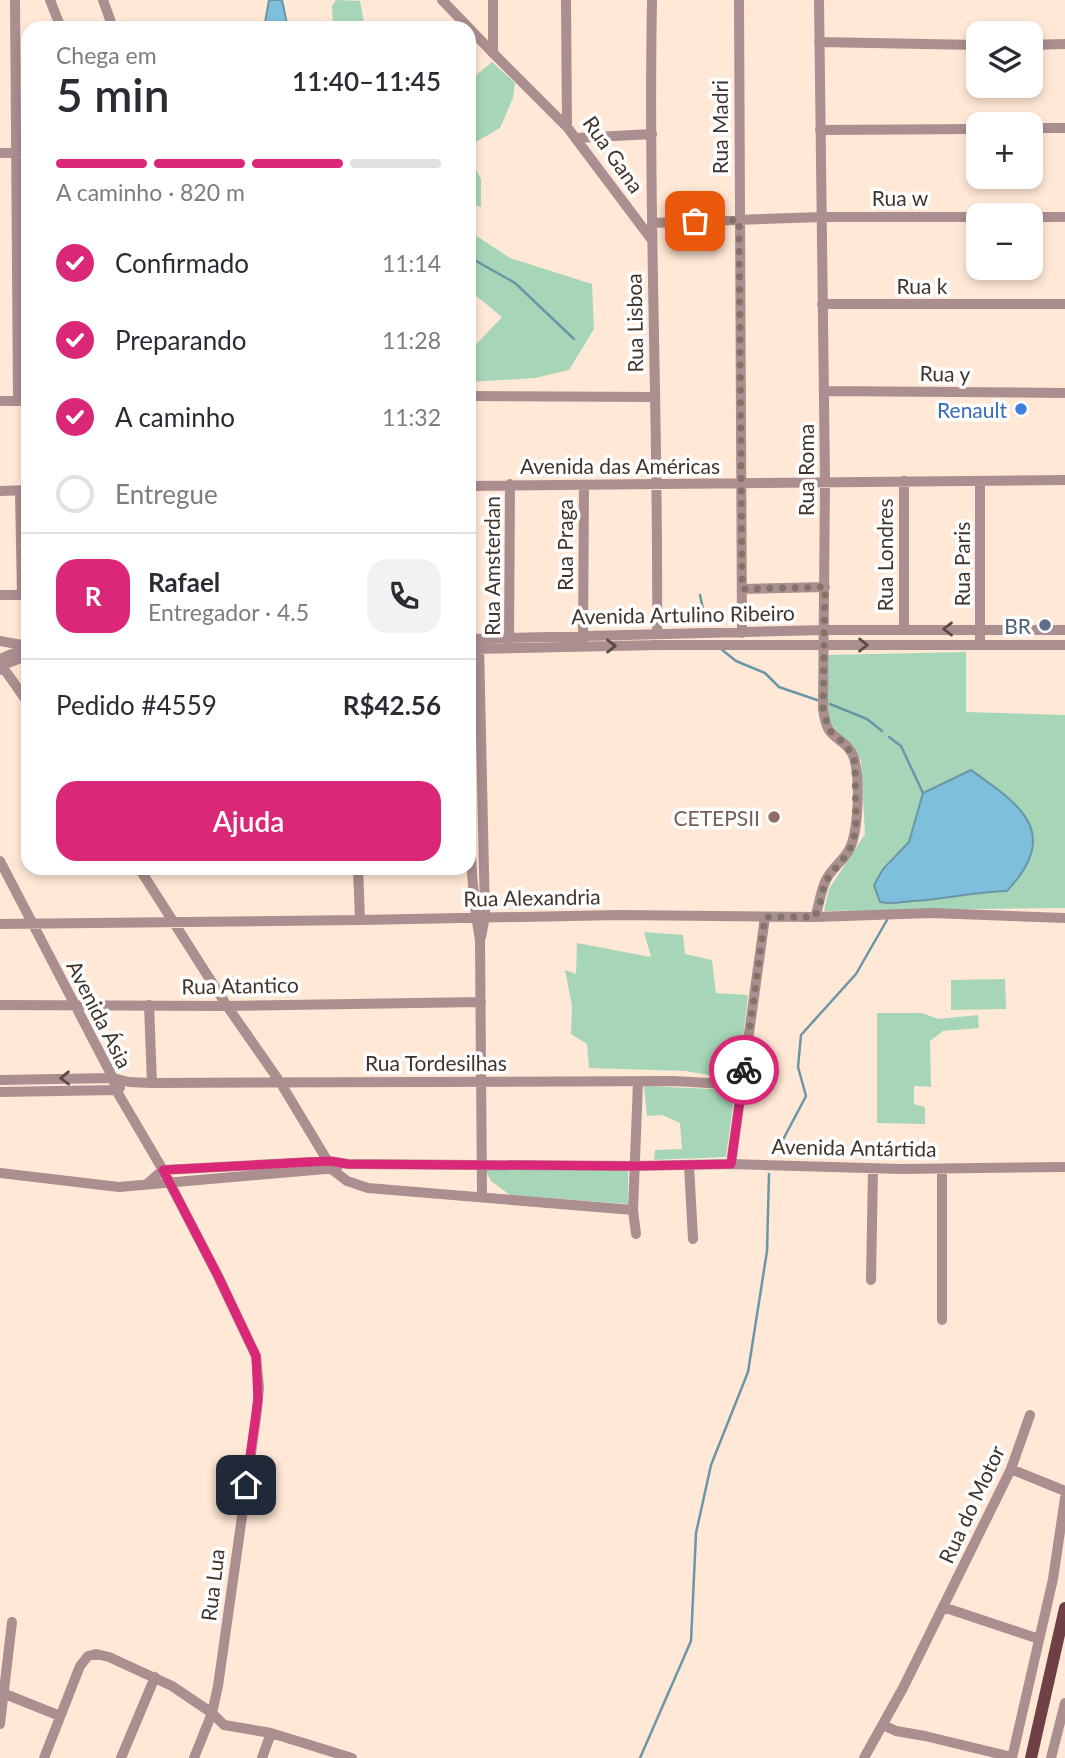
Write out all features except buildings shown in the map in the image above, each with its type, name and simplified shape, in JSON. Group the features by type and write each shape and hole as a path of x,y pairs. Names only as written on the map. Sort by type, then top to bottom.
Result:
{"main road":[{"path":"1031,1758 1063,1629 1065,1608"}],"street":[{"path":"16,0 16,153 21,330"},
{"path":"50,0 58,21"},
{"path":"103,0 110,21"},
{"path":"442,0 462,21"},
{"path":"493,0 493,53"},
{"name":"Rua Gana","path":"566,0 567,127 652,240"},
{"name":"Rua Lisboa","path":"652,0 657,640"},
{"name":"Rua Madri","path":"738,0 743,633"},
{"name":"Rua Roma","path":"815,917 824,883 848,853 856,824 855,762 847,746 829,730 823,709 825,481 819,0"},
{"path":"476,35 567,127"},
{"path":"819,42 966,45"},
{"path":"1043,45 1065,44"},
{"path":"1043,128 1065,128"},
{"path":"820,130 966,129"},
{"path":"576,138 652,134"},
{"path":"0,153 21,153"},
{"name":"Rua w","path":"652,223 822,216 966,217"},
{"path":"1043,217 1065,217"},
{"name":"Rua k","path":"822,304 1065,304"},
{"name":"Rua y","path":"824,391 1065,393"},
{"path":"476,396 655,397"},
{"path":"0,401 21,401"},
{"name":"Avenida das Américas","path":"476,486 825,481 980,483 1065,480"},
{"name":"Rua Londres","path":"904,481 904,629"},
{"name":"Rua Paris","path":"980,483 980,645"},
{"name":"Rua Amsterdan","path":"510,484 510,643"},
{"name":"Rua Praga","path":"583,641 584,485"},
{"path":"0,491 21,491"},
{"path":"742,589 825,587"},
{"path":"0,595 21,595"},
{"name":"Avenida Artulino Ribeiro","path":"657,640 825,630 1065,630"},
{"name":"Avenida Artulino Ribeiro","path":"476,644 657,640 824,645 1065,645"},
{"path":"0,641 21,646"},
{"path":"1,665 21,652"},
{"path":"1,665 21,657"},
{"path":"1,665 21,693"},
{"path":"476,691 482,831 482,1197"},
{"path":"476,832 482,831"},
{"name":"Avenida Ásia","path":"0,861 113,1078 116,1090 168,1183"},
{"path":"144,875 227,1006 280,1082 331,1165 347,1181 368,1188 634,1210"},
{"path":"358,875 359,920"},
{"path":"476,875 481,916"},
{"name":"Rua Alexandria","path":"0,924 481,916 815,917 932,913 1065,918"},
{"path":"731,1164 765,917"},
{"name":"Rua Atantico","path":"0,1005 227,1006 481,1002"},
{"path":"149,1005 152,1083"},
{"name":"Rua Tordesilhas","path":"0,1080 113,1078 152,1083 674,1080 742,1085"},
{"path":"0,1091 116,1090 129,1082"},
{"path":"636,1234 634,1166 638,1082"},
{"name":"Avenida Antártida","path":"163,1170 348,1164 731,1164 873,1169 1065,1167"},
{"name":"Avenida Antártida","path":"0,1172 108,1187 331,1165"},
{"path":"689,1165 693,1239"},
{"path":"871,1280 873,1169"},
{"path":"942,1169 942,1320"},
{"path":"148,1183 163,1170"},
{"name":"Rua Lua","path":"168,1183 218,1276 256,1356 258,1376 256,1418 237,1538 227,1628 212,1713 194,1758"},
{"name":"Rua do Motor","path":"864,1758 1011,1469 1030,1415"},
{"path":"1011,1469 1065,1490"},
{"path":"883,1725 896,1731 1012,1757 1053,1579 1065,1498"},
{"path":"943,1607 1040,1639"},
{"path":"0,1724 12,1622"},
{"path":"44,1758 80,1666 88,1656 102,1654 172,1686 212,1713 224,1725 271,1733 336,1756 352,1758"},
{"path":"121,1758 155,1677"},
{"path":"5,1694 60,1717"},
{"path":"1051,1758 1065,1703"},
{"path":"261,1758 271,1733"},
{"path":"1055,1743 1059,1758"}],"green space":[{"path":"336,0 360,1 364,21 333,21 332,6"},
{"path":"492,62 515,83 513,98 500,128 476,142 476,75"},
{"path":"476,170 481,179 481,207 476,206"},
{"path":"476,236 510,258 592,284 594,329 569,370 535,378 476,382 476,345 502,317 476,296"},
{"path":"966,652 966,712 1065,715 1065,908 824,911 829,889 865,834 861,760 823,714 827,655"},
{"path":"644,932 683,935 685,954 712,960 716,993 748,995 738,1080 685,1071 589,1068 587,1044 571,1034 572,1006 565,970 576,974 577,943 651,957"},
{"path":"1005,979 1006,1009 951,1010 951,980"},
{"path":"877,1013 922,1013 938,1019 978,1015 979,1028 943,1031 930,1041 931,1087 914,1086 914,1104 925,1107 925,1124 877,1123"},
{"path":"644,1086 735,1090 726,1157 654,1160 655,1150 682,1149 680,1123 662,1115 647,1116"},
{"path":"484,1168 628,1170 628,1204 510,1195 491,1181"}],"water":[{"path":"269,0 282,0 286,21 265,21"},
{"path":"971,770 1006,796 1028,822 1033,837 1031,853 1023,871 1007,891 897,903 880,902 874,885 883,869 909,842 923,793"}],"waterway":[{"path":"476,261 515,283 574,339"},
{"path":"700,595 706,623"},
{"path":"721,649 736,661 765,673 779,687 817,700"},
{"path":"830,704 867,719 882,731"},
{"path":"889,737 901,746 923,793"},
{"path":"776,1153 806,1096 798,1067 801,1035 856,974 887,920"},
{"path":"640,1758 691,1641 696,1533 711,1465 748,1372 767,1251 769,1174"}],"way so far":[{"path":"695,221 739,220 742,589 825,587 825,721 829,730 847,746 855,762 856,824 853,842 848,853 824,883 815,917 765,917 744,1070"}],"place":[{"name":"Renault","path":"1021,409"},
{"name":"BR","path":"1045,625"},
{"name":"CETEPSII","path":"774,817"}],"route":[{"path":"246,1485 259,1388 256,1356 163,1170 329,1161 348,1164 731,1164 744,1070"}]}
